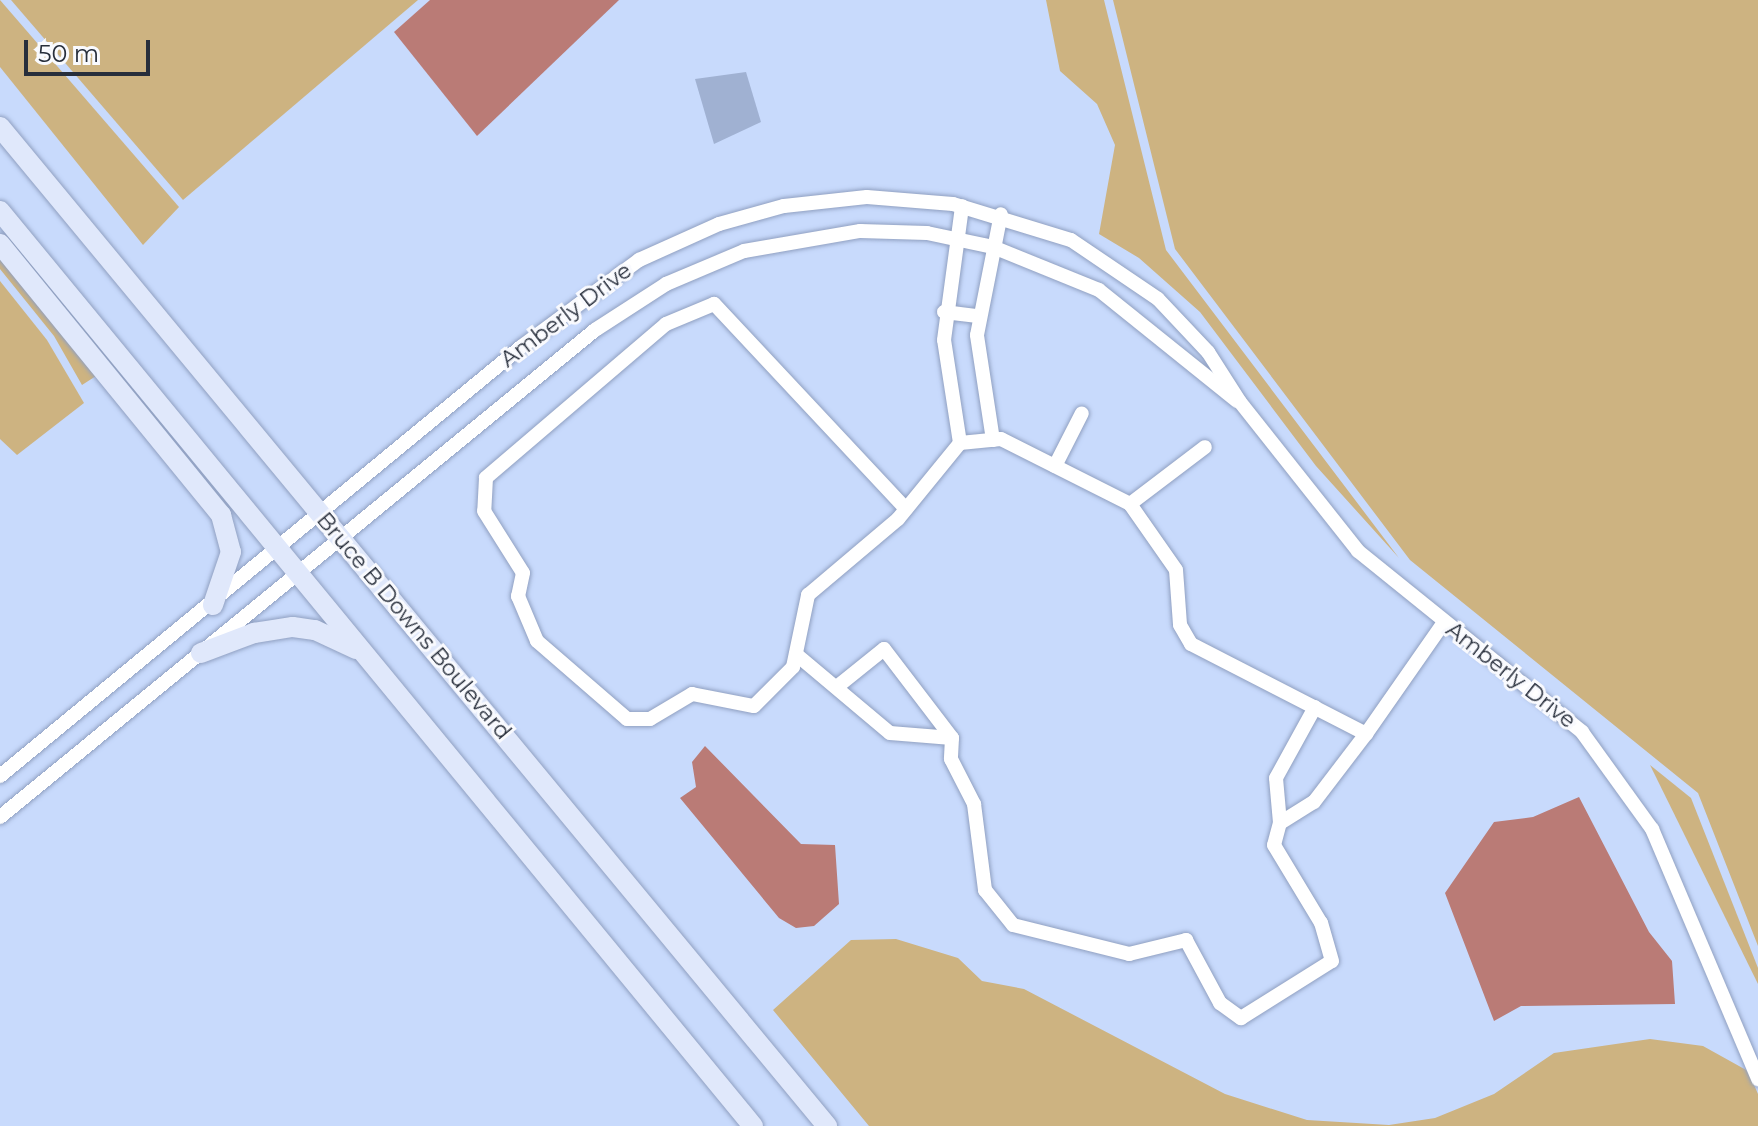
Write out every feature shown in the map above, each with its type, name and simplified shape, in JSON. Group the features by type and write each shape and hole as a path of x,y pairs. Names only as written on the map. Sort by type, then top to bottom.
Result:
{"main road":[{"name":"Bruce B Downs Boulevard","path":"0,127 827,1126"},
{"path":"0,211 753,1126"},
{"path":"0,244 221,515 231,552 213,605"},
{"path":"201,653 254,633 293,627 315,630 364,653"}],"street":[{"name":"Amberly Drive","path":"0,776 213,605 586,296 661,248 749,214 825,199 903,198 962,206 1001,214 1071,240 1133,279 1188,328 1240,402 1358,551 1582,732 1633,796 1758,1079"},
{"path":"960,443 944,312 962,206"},
{"path":"993,440 978,316 1001,214"},
{"name":"Amberly Drive","path":"0,817 595,330 666,284 744,251 823,234 893,231 993,247 1099,290 1240,402"},
{"path":"906,509 714,304 666,324 486,478 484,511 523,573 518,596 537,641 627,719 650,719 692,694 754,706 797,655 808,595 906,509 960,443 993,440 1055,466 1130,504 1176,570 1180,625 1191,644 1366,734"},
{"path":"944,312 978,316"},
{"path":"1055,466 1082,413"},
{"path":"1130,504 1205,447"},
{"path":"1280,823 1314,802 1425,653 1444,622"},
{"path":"838,686 884,649 952,738 951,759 974,804 985,890 1013,925 1129,954 1186,940 1220,1003 1241,1018 1332,961 1321,923 1274,845 1280,823 1276,778 1315,707"},
{"path":"797,655 838,686 890,733 952,738"}],"shaded area":[{"path":"0,0 179,207 143,245 0,67"},
{"path":"11,0 418,0 183,200"},
{"path":"430,0 619,0 477,136 394,32"},
{"path":"1046,0 1104,0 1166,250 1399,558 1316,466 1200,312 1139,258 1099,234 1115,145 1097,104 1060,71"},
{"path":"1113,0 1758,0 1758,946 1698,793 1410,560 1175,249"},
{"path":"0,259 96,376 82,385 54,336 0,269"},
{"path":"0,281 47,340 84,403 17,455 0,439"},
{"path":"705,746 801,844 835,845 839,904 814,926 796,928 779,918 680,798 696,787 692,762"},
{"path":"1650,765 1691,798 1758,968 1758,984"},
{"path":"1579,797 1649,932 1672,961 1675,1004 1521,1006 1494,1021 1445,893 1494,822 1533,817"},
{"path":"896,939 958,958 982,981 1024,989 1225,1094 1307,1120 1389,1125 1435,1118 1494,1094 1554,1053 1650,1039 1703,1046 1748,1071 1758,1094 1758,1126 869,1126 773,1010 851,940"}],"building":[{"path":"746,72 761,122 714,144 695,79"}]}
